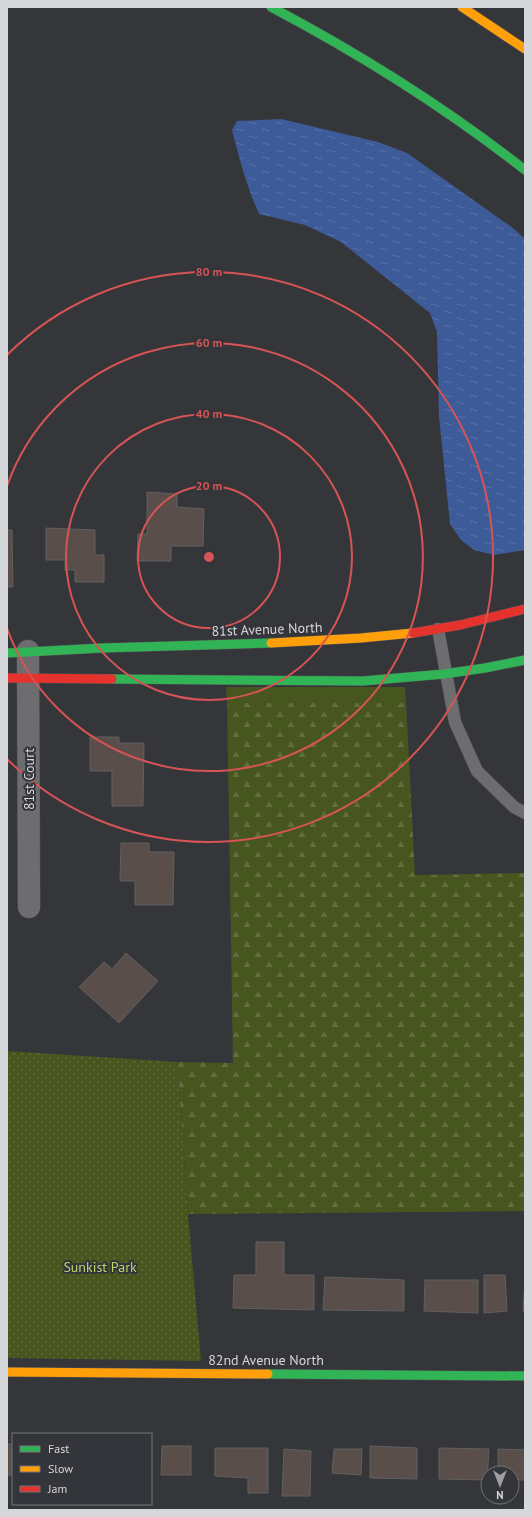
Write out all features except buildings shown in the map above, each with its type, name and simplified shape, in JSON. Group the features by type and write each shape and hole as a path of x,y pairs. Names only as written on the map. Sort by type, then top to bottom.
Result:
{"main road":[{"path":"271,7 311,28 390,74 483,137 525,170"},
{"path":"462,7 525,49"},
{"name":"81st Avenue North","path":"17,652 341,641 438,630 500,617 525,609"},
{"path":"7,678 363,681 418,678 525,660"},
{"name":"82nd Avenue North","path":"7,1372 525,1376"}],"street":[{"name":"81st Court","path":"17,652 28,679 29,907"}],"lane":[{"path":"438,630 455,722 476,771 514,807 525,813"}],"green space":[{"path":"226,687 405,687 406,703 227,703"},
{"path":"227,703 406,703 415,875 525,873 525,1211 188,1214 177,1062 233,1063"},
{"name":"Sunkist Park","path":"7,1051 177,1062 201,1361 7,1358"}],"water":[{"path":"281,119 378,142 407,153 513,228 525,239 525,550 494,555 474,550 461,540 450,524 439,416 437,332 430,313 341,242 305,225 259,214 237,151 232,130 237,121"}],"traffic: fast":[{"path":"271,7 370,63 402,83 464,125 525,170"},
{"path":"7,653 103,648 271,643"},
{"path":"112,679 363,681 444,674 525,660"},
{"path":"268,1374 525,1376"}],"traffic: slow":[{"path":"462,7 525,49"},
{"path":"271,643 361,638 413,633"},
{"path":"7,1372 268,1374"}],"traffic: jam":[{"path":"413,633 460,625 525,609"},
{"path":"7,678 112,679"}]}
